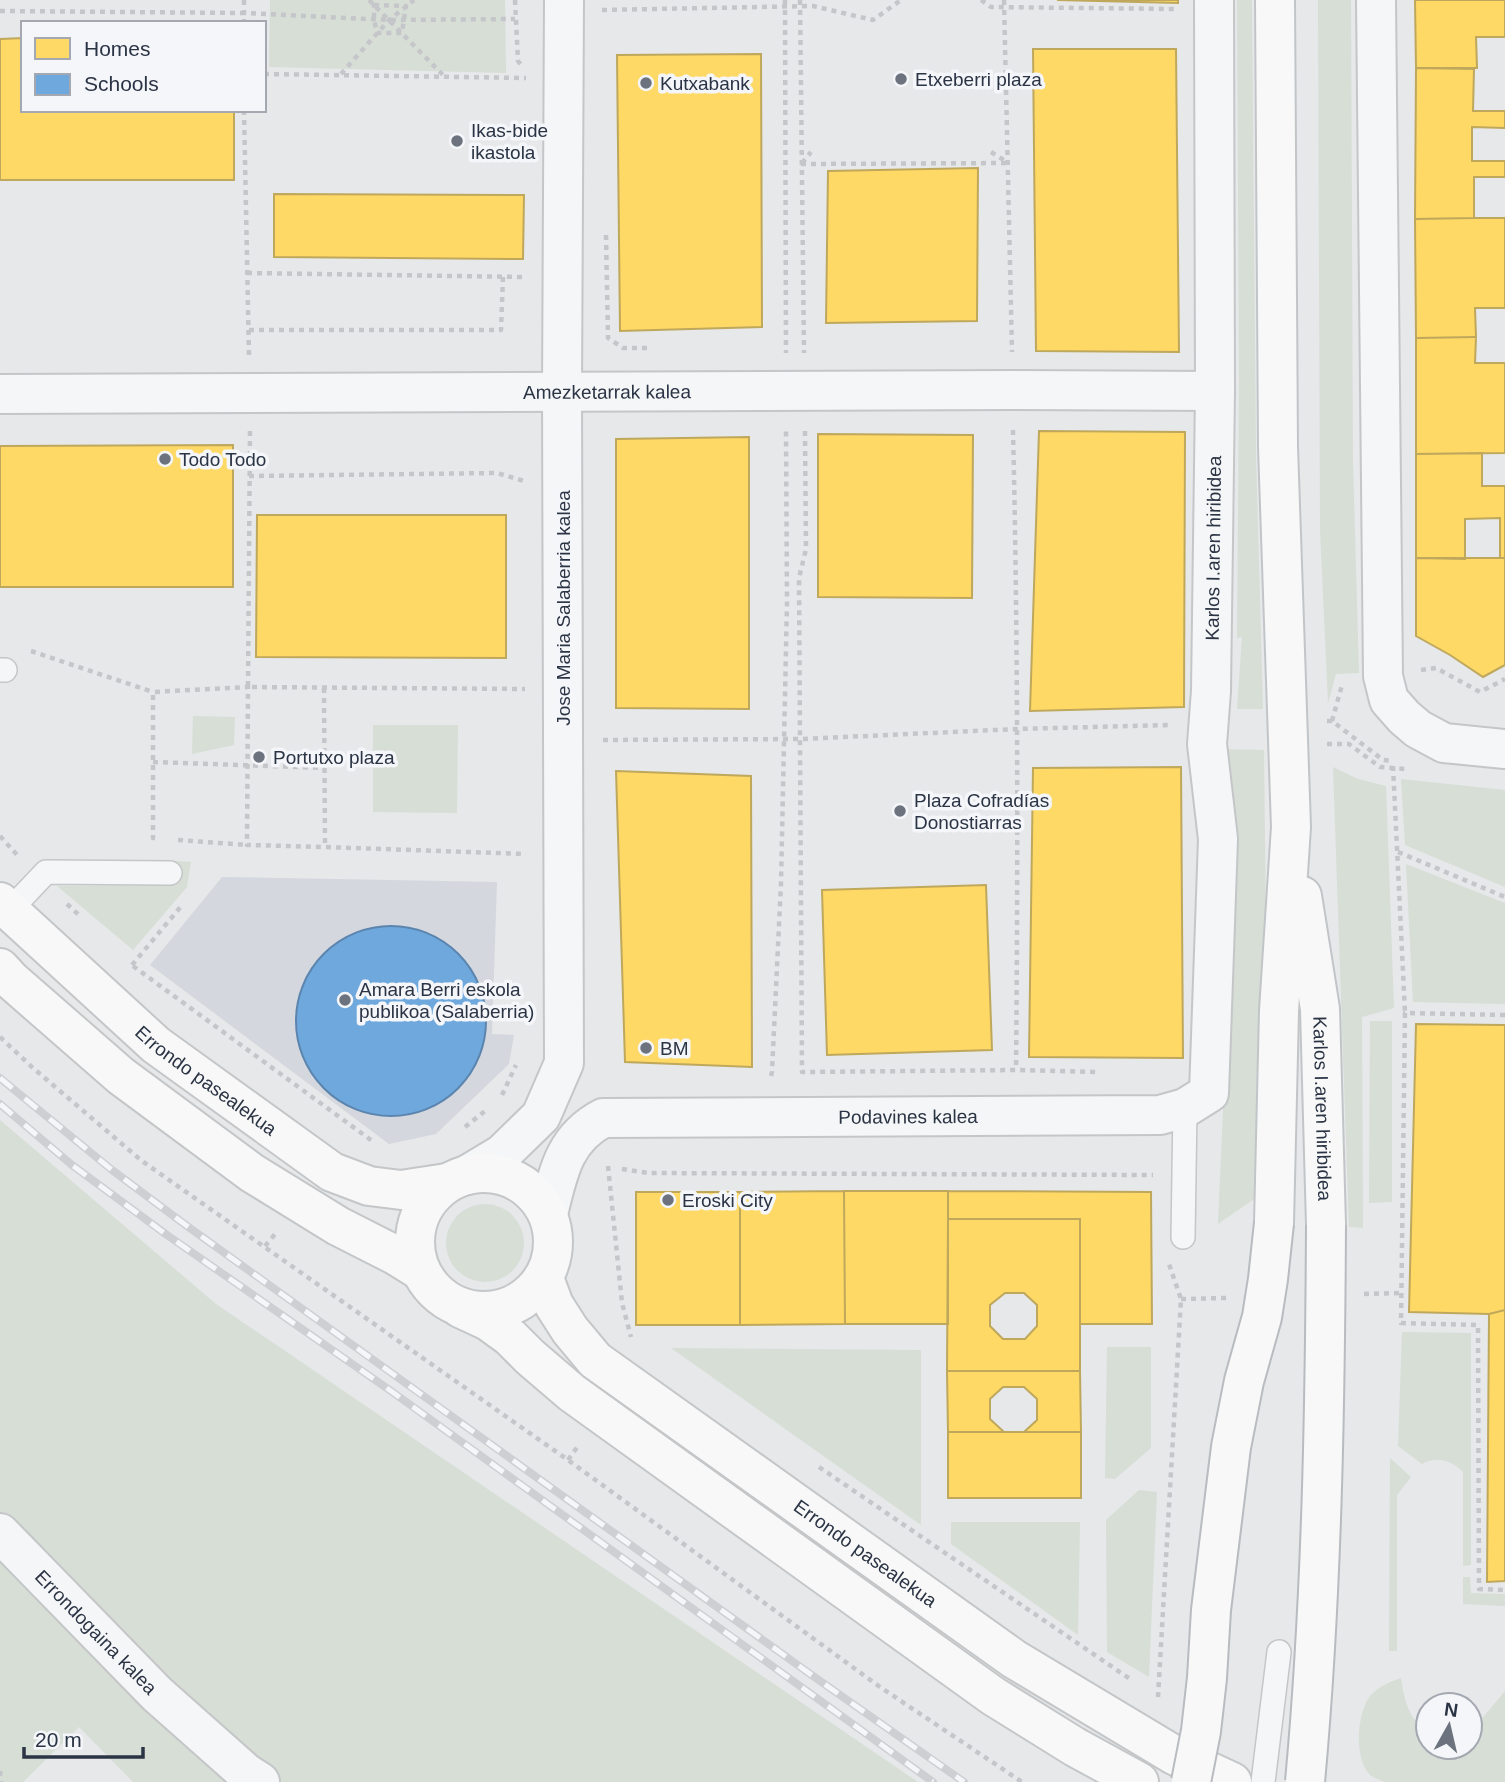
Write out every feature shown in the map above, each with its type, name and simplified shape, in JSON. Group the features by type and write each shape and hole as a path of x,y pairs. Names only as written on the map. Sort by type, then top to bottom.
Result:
{"main road":[{"name":"Karlos I.aren hiribidea","path":"1275,0 1278,447 1288,732 1292,827 1320,1009 1326,1225 1322,1488 1311,1716 1305,1782"},
{"name":"Karlos I.aren hiribidea","path":"1191,1782 1201,1731 1211,1610 1231,1447 1244,1381 1262,1317 1274,1223 1279,1011 1292,827"},
{"name":"Errondo pasealekua","path":"4,906 156,1045 332,1172 369,1186 401,1190 457,1179"},
{"path":"0,968 121,1076 252,1173 338,1227 419,1270"},
{"path":"460,1308 484,1312 508,1308 529,1296 544,1278 552,1257 553,1235 548,1214 537,1198 523,1185 505,1176 487,1173 457,1179 429,1199 417,1222 414,1246 419,1270 429,1286 443,1299 460,1308 488,1321 510,1337 572,1393 993,1696 1075,1747 1139,1782"},
{"name":"Errondo pasealekua","path":"544,1278 554,1305 570,1330 595,1360 1014,1659 1174,1755 1232,1782"}],"street":[{"name":"Jose Maria Salaberria kalea","path":"457,1179 502,1154 541,1116 564,1063 564,0"},
{"path":"1376,0 1383,676 1389,700 1418,729 1444,743 1505,749"},
{"name":"Karlos I.aren hiribidea","path":"1197,1101 1218,839 1207,744 1211,691 1215,391 1214,5"},
{"name":"Amezketarrak kalea","path":"0,394 1215,391"},
{"path":"548,1214 558,1171 567,1151 589,1126 603,1118 577,1095 564,1063"},
{"name":"Podavines kalea","path":"603,1118 1160,1115 1197,1101"},
{"name":"Errondogaina kalea","path":"0,1533 157,1694 246,1773 260,1782"}],"lane":[{"path":"4,906 46,872 170,873"},
{"path":"1183,1237 1197,1101"},
{"path":"1264,1782 1279,1652"}],"path":[{"path":"244,0 244,21"},
{"path":"369,0 444,76"},
{"path":"341,74 389,20 414,0"},
{"path":"266,74 530,78 518,61 515,0"},
{"path":"602,0 602,10 785,7 800,3 873,20 901,0"},
{"path":"769,1081 772,1072 781,897 787,603 785,0"},
{"path":"981,0 991,7 1004,3 1214,5"},
{"path":"786,352 804,353 800,3"},
{"path":"1004,3 1012,352 1020,357"},
{"path":"374,5 406,6"},
{"path":"374,5 377,33"},
{"path":"402,33 406,6"},
{"path":"0,11 244,13 389,20 515,19"},
{"path":"377,33 402,33"},
{"path":"244,112 250,394 247,845"},
{"path":"801,164 811,152"},
{"path":"991,152 1008,163"},
{"path":"801,164 1008,163"},
{"path":"606,224 608,338 623,348 664,349"},
{"path":"247,273 531,278"},
{"path":"249,330 501,330 503,277"},
{"path":"1013,426 1017,607 1016,1070"},
{"path":"802,1072 799,578 806,549 805,429"},
{"path":"249,476 497,473 534,484"},
{"path":"28,650 153,692 248,687 533,688"},
{"path":"1383,676 1436,668 1480,692 1505,679"},
{"path":"324,688 325,847"},
{"path":"153,692 153,838 247,845 531,854"},
{"path":"1288,732 1332,721 1383,760 1405,762"},
{"path":"602,740 801,739 1208,724"},
{"path":"1288,732 1349,744 1380,766 1408,769"},
{"path":"1393,761 1405,1013 1401,1324 1478,1325 1479,1589 1505,1590"},
{"path":"153,762 325,768"},
{"path":"0,836 85,922"},
{"path":"1398,852 1505,897"},
{"path":"132,965 380,1147"},
{"path":"1405,1013 1505,1015"},
{"path":"0,1037 142,1161 568,1460 880,1687 1022,1782"},
{"path":"499,1100 520,1057"},
{"path":"460,1130 490,1107"},
{"path":"603,1118 622,1303 632,1341"},
{"path":"622,1169 648,1173 1164,1175"},
{"path":"1146,1689 1158,1697 1181,1299"},
{"path":"812,1462 1135,1682"},
{"path":"0,1771 1,1782"}],"shaded area":[{"path":"270,0 505,0 506,73 269,67"},
{"path":"1237,0 1252,0 1256,453 1263,709 1237,709 1242,637 1237,638"},
{"path":"1318,0 1351,0 1353,463 1359,673 1336,674 1328,703 1320,530"},
{"path":"193,716 235,717 234,745 192,754"},
{"path":"373,725 458,725 457,813 373,812"},
{"path":"1216,749 1264,750 1266,927 1260,1195 1218,1224 1227,926"},
{"path":"1333,767 1358,779 1386,786 1394,1008 1362,1017 1363,1228 1349,1227"},
{"path":"1401,779 1505,790 1505,887 1405,845"},
{"path":"175,861 191,862 187,887 133,950 57,886 176,885"},
{"path":"1406,864 1505,903 1505,1004 1413,1002"},
{"name":"Amara Berri eskola publikoa (Salaberria)","path":"222,877 497,882 492,1034 514,1035 509,1064 436,1134 389,1144 150,965"},
{"path":"1370,1021 1392,1021 1392,1202 1369,1203"},
{"path":"0,1120 216,1304 918,1782 133,1782 79,1727 23,1782 0,1780"},
{"path":"485,1204 500,1207 513,1215 521,1228 524,1243 521,1258 513,1271 500,1279 485,1282 470,1279 457,1271 449,1258 446,1243 449,1228 457,1215 470,1207"},
{"path":"1402,1332 1471,1333 1471,1565 1463,1566 1463,1472 1444,1460 1422,1464 1398,1446"},
{"path":"1107,1347 1151,1347 1151,1448 1115,1479 1105,1478"},
{"path":"671,1348 921,1350 921,1525"},
{"path":"1390,1458 1411,1477 1397,1495 1397,1651 1389,1651"},
{"path":"1139,1490 1157,1492 1149,1677 1107,1652 1106,1520"},
{"path":"951,1522 1080,1522 1078,1635 951,1544"},
{"path":"1463,1577 1470,1577 1471,1593 1505,1594 1505,1606 1463,1604"},
{"path":"1401,1678 1408,1709 1414,1719 1414,1761 1484,1761 1484,1716 1505,1691 1505,1782 1385,1782 1370,1775 1361,1759 1359,1748 1361,1716 1368,1699 1387,1684"}],"building: Homes":[{"path":"1057,0 1178,0 1178,3"},
{"path":"1415,0 1505,0 1505,37 1476,37 1477,68 1416,68"},
{"path":"21,38 21,112 234,112 234,180 0,180 0,39"},
{"path":"1033,49 1176,49 1179,352 1036,351"},
{"path":"761,54 762,327 620,331 617,55"},
{"path":"1416,68 1474,69 1473,111 1505,111 1505,128 1472,127 1472,161 1505,161 1505,177 1474,177 1474,218 1415,219"},
{"path":"978,168 977,321 826,323 828,171"},
{"path":"274,194 524,195 523,259 274,257"},
{"path":"1505,218 1505,308 1475,308 1476,337 1416,338 1415,219"},
{"path":"1476,337 1475,363 1505,363 1505,453 1416,454 1416,338"},
{"path":"1039,431 1185,432 1184,707 1030,711"},
{"path":"818,434 973,435 972,598 818,597"},
{"path":"749,437 749,709 616,708 616,439"},
{"path":"233,445 233,587 0,587 0,446"},
{"path":"1482,453 1482,486 1505,486 1505,558 1500,558 1500,518 1465,519 1465,559 1416,558 1416,454"},
{"path":"257,515 506,515 506,658 256,657"},
{"path":"1416,558 1505,558 1505,665 1483,677 1416,636"},
{"path":"1181,767 1183,1058 1029,1057 1033,768"},
{"path":"616,771 751,776 752,1067 625,1062"},
{"path":"986,885 992,1050 827,1055 822,890"},
{"path":"1416,1024 1505,1025 1505,1310 1489,1314 1409,1312"},
{"path":"844,1191 845,1324 740,1325 740,1192"},
{"path":"844,1191 948,1191 948,1324 845,1324"},
{"path":"948,1191 1151,1192 1152,1324 1080,1324 1080,1219 948,1219"},
{"path":"636,1192 740,1192 740,1325 636,1325"},
{"path":"948,1219 1080,1219 1080,1371 947,1371","holes":["1005,1293 1024,1293 1037,1305 1037,1326 1025,1339 1003,1339 990,1326 990,1305"]},
{"path":"1505,1310 1505,1581 1487,1582 1489,1314"},
{"path":"947,1371 1080,1371 1081,1432 1024,1432 1037,1420 1037,1399 1024,1387 1003,1387 990,1399 990,1419 1004,1432 948,1432"},
{"path":"948,1432 1081,1432 1081,1498 948,1498"}],"building: Schools":[{"path":"391,926 427,934 444,942 458,954 470,968 478,985 486,1021 478,1057 470,1074 458,1088 444,1100 427,1108 391,1116 355,1108 338,1100 324,1088 312,1074 304,1057 296,1021 304,985 312,968 324,954 338,942 355,934"}],"railway":[{"path":"0,1078 112,1170 187,1226 964,1782"},
{"path":"0,1104 72,1165 167,1235 391,1391 933,1782"}],"place":[{"name":"Etxeberri plaza","path":"901,79"},
{"name":"Kutxabank","path":"646,83"},
{"name":"Ikas-bide ikastola","path":"457,141"},
{"name":"Todo Todo","path":"165,459"},
{"name":"Portutxo plaza","path":"259,757"},
{"name":"Plaza Cofradías Donostiarras","path":"900,811"},
{"name":"Amara Berri eskola publikoa (Salaberria)","path":"345,1000"},
{"name":"BM","path":"646,1048"},
{"name":"Eroski City","path":"668,1200"}]}
